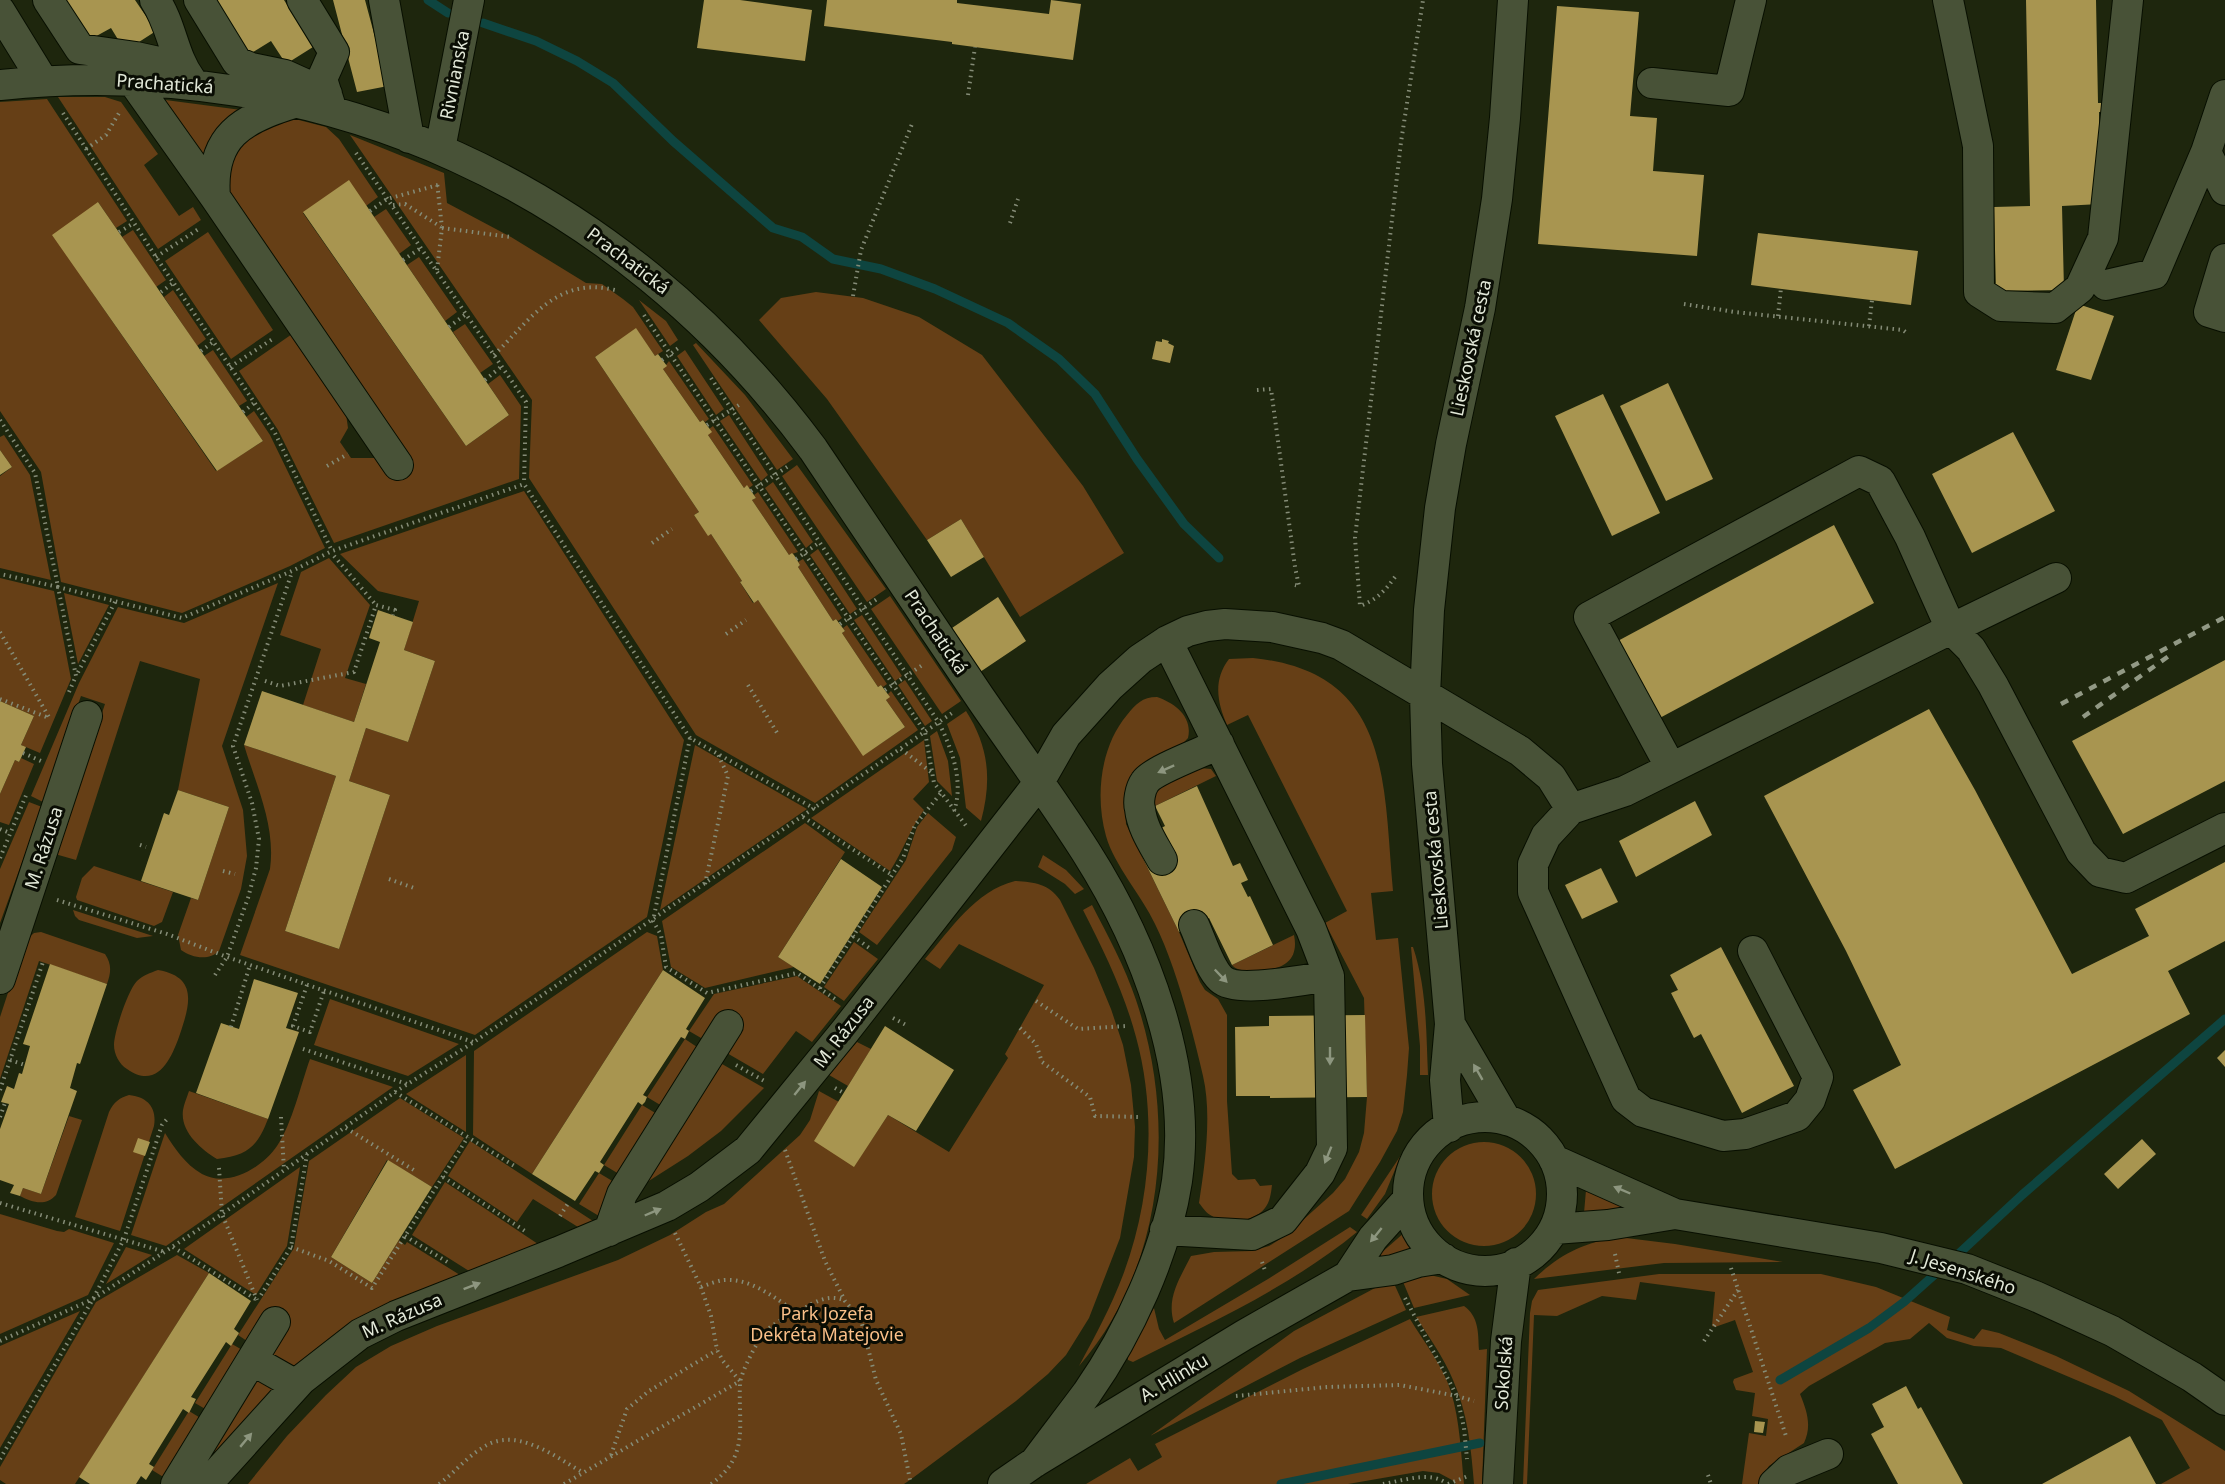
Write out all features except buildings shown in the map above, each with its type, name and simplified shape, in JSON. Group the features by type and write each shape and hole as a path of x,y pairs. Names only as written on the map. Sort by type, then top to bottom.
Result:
{"street":[{"path":"48,0 80,50 136,57 188,76"},
{"path":"155,0 162,10 188,76"},
{"path":"199,0 237,62 251,68 285,75 329,102"},
{"path":"302,0 334,52 322,79 329,102"},
{"path":"384,0 409,138"},
{"name":"Lieskovská cesta","path":"1449,1127 1445,1080 1450,1024 1430,803 1425,695 1429,610 1440,508 1480,308 1497,199 1513,0"},
{"path":"1652,83 1729,90 1751,0"},
{"path":"1948,0 1978,146 1979,291 2001,306 2055,308 2080,288 2103,238 2128,0"},
{"name":"Rivnianska","path":"438,163 469,1"},
{"path":"0,11 43,81"},
{"name":"Prachatická","path":"0,86 43,81 132,80 188,76 296,103 329,102 409,138 438,163 518,186 623,254 674,296 742,363 786,413 813,449 1086,852 1128,928 1150,982 1166,1035 1176,1084 1180,1140 1176,1183 1165,1230 1124,1333 1088,1391 1035,1462"},
{"path":"132,80 215,196 398,465"},
{"path":"2106,285 2154,274 2206,152 2225,95"},
{"path":"215,196 216,162 228,136 254,117 296,103"},
{"path":"2206,152 2225,190"},
{"path":"2225,259 2210,312 2225,316"},
{"path":"1671,768 1590,617 1858,471 1880,481 1910,537 1951,629 1971,649 1993,685 2081,852 2100,872 2126,878 2225,828"},
{"path":"1753,951 1818,1077 1810,1100 1797,1116 1745,1134 1723,1136 1643,1112 1626,1099 1533,892 1533,864 1546,836 1571,809 1625,791 2056,578"},
{"path":"1038,784 1066,735 1103,694 1140,659 1167,641 1188,632 1207,626 1242,624 1272,627 1322,638 1341,645 1520,751 1551,777 1571,809"},
{"path":"1165,1230 1252,1235 1283,1220 1320,1173 1332,1148 1329,976 1311,929 1167,641"},
{"name":"M. Rázusa","path":"0,979 87,716"},
{"path":"1162,860 1147,832 1139,809 1144,783 1154,774 1219,744"},
{"name":"M. Rázusa","path":"207,1484 296,1385 348,1342 396,1316 667,1206 699,1187 748,1150 792,1098 1038,784"},
{"path":"1194,925 1215,971 1230,985 1247,986 1329,976"},
{"name":"Lieskovská cesta","path":"1450,1024 1506,1120"},
{"path":"609,1231 622,1194 728,1025"},
{"path":"1480,1117 1506,1120 1535,1136 1554,1160 1562,1178 1564,1197 1561,1215 1541,1246 1516,1263 1485,1270 1464,1267 1443,1258 1421,1238 1411,1215 1408,1198 1410,1176 1420,1155 1434,1138 1449,1127 1480,1117"},
{"name":"J. Jesenského","path":"1554,1160 1675,1214 1881,1248 1967,1269 2035,1296 2112,1331 2192,1377 2225,1400"},
{"path":"1348,1276 1373,1238 1408,1198"},
{"name":"J. Jesenského","path":"1554,1229 1608,1225 1675,1214"},
{"path":"1348,1276 1393,1270 1418,1262 1443,1258"},
{"name":"Sokolská","path":"1498,1484 1506,1341 1516,1263"},
{"path":"1485,1270 1506,1341"},
{"name":"A. Hlinku","path":"1003,1484 1035,1462 1244,1335 1348,1276"},
{"path":"176,1484 252,1360 266,1312"},
{"path":"252,1360 296,1385"},
{"path":"1774,1484 1790,1470 1828,1454"}],"path":[{"path":"1395,577 1383,593 1372,602 1360,606 1354,538 1401,142 1423,0"},
{"path":"968,95 975,47"},
{"path":"43,81 173,283 275,433 332,551"},
{"path":"86,149 106,135 119,114"},
{"path":"853,296 861,250 912,124"},
{"path":"354,150 526,402 524,484 690,738 815,809"},
{"path":"437,270 442,228 438,163"},
{"path":"370,211 387,199 445,185"},
{"path":"1010,223 1018,199"},
{"path":"392,206 405,204 442,228 511,237"},
{"path":"119,232 134,223"},
{"path":"156,257 204,225"},
{"path":"403,260 421,248"},
{"path":"161,292 173,283"},
{"path":"608,283 620,290"},
{"path":"494,355 558,296 585,286 598,288"},
{"path":"1779,316 1781,288"},
{"path":"1869,326 1872,300"},
{"path":"1684,304 1903,330 1908,334"},
{"path":"640,309 925,732 934,783 954,812 968,826 968,838"},
{"path":"449,327 466,314"},
{"path":"230,367 277,336"},
{"path":"201,351 213,342"},
{"path":"662,360 670,353"},
{"path":"485,380 502,366"},
{"path":"706,370 939,723 954,759 959,797 954,812"},
{"path":"1257,390 1271,389 1294,567 1299,586 1295,585"},
{"path":"243,412 254,403"},
{"path":"707,426 732,409"},
{"path":"0,420 2,428 36,473 76,676 115,602"},
{"path":"327,466 348,454"},
{"path":"751,491 775,475"},
{"path":"0,573 182,618 292,572 332,551 524,484"},
{"path":"652,543 672,529"},
{"path":"796,559 820,542"},
{"path":"334,556 376,606 395,610 393,615"},
{"path":"215,975 227,957 248,898 256,868 259,839 252,803 233,746 292,572"},
{"path":"265,681 280,686 354,672 376,606"},
{"path":"840,624 864,609"},
{"path":"726,634 746,620"},
{"path":"0,632 50,718"},
{"path":"885,690 908,675"},
{"path":"748,685 779,736"},
{"path":"0,699 57,722"},
{"path":"0,1341 93,1299 173,1247 395,1092 474,1042 653,921 945,719"},
{"path":"690,738 653,921 661,935 666,968 707,993 797,973 820,988 903,858 915,825 941,794"},
{"path":"901,749 932,773"},
{"path":"705,884 728,776 717,752"},
{"path":"23,753 41,761"},
{"path":"803,817 892,875"},
{"path":"0,829 10,833"},
{"path":"140,845 146,847"},
{"path":"224,871 235,874"},
{"path":"389,879 414,888"},
{"path":"51,898 167,934 474,1042"},
{"path":"854,936 869,947"},
{"path":"0,1090 43,962"},
{"path":"231,1027 250,965"},
{"path":"307,985 293,1026 310,1032 324,990"},
{"path":"1036,1001 1078,1029 1126,1026"},
{"path":"890,1016 908,1026"},
{"path":"1020,1028 1036,1044 1042,1062 1090,1097 1095,1116 1142,1117"},
{"path":"303,1049 408,1084"},
{"path":"712,1050 792,1098"},
{"path":"10,1060 25,1065"},
{"path":"395,1092 516,1167"},
{"path":"0,1117 5,1103"},
{"path":"281,1117 284,1170"},
{"path":"0,1459 93,1299 124,1239 162,1125 168,1118"},
{"path":"346,1128 417,1172"},
{"path":"291,1247 329,1261 372,1288 468,1137"},
{"path":"783,1144 825,1261 845,1301 861,1320 876,1380 901,1434 910,1480"},
{"path":"266,1312 291,1247 307,1154"},
{"path":"219,1168 222,1214 266,1312"},
{"path":"443,1177 558,1252"},
{"path":"560,1216 569,1202"},
{"path":"0,1203 165,1252"},
{"path":"672,1227 701,1287 711,1316 717,1350 740,1382"},
{"path":"405,1236 433,1253"},
{"path":"173,1247 266,1312"},
{"path":"1731,1268 1787,1441"},
{"path":"701,1287 723,1280 741,1281 759,1289 796,1312"},
{"path":"1704,1341 1738,1290"},
{"path":"711,1484 732,1464 739,1446 740,1382 759,1339 767,1330 817,1301 836,1298 845,1301"},
{"path":"1412,1313 1457,1396 1464,1428 1467,1461"},
{"path":"611,1455 627,1409 649,1391 717,1350"},
{"path":"564,1484 740,1382"},
{"path":"1236,1396 1327,1387 1400,1385 1457,1396"},
{"path":"439,1484 484,1446 508,1441 537,1446 583,1472"},
{"path":"1708,1475 1711,1484"},
{"path":"1383,1484 1435,1478 1447,1484 1469,1476"}],"green space":[{"path":"58,97 105,97 121,102 158,154 144,165 179,216 193,207 201,220 158,249"},
{"path":"47,99 127,221 116,228 98,202 92,292 216,471 263,441 246,417 254,411 270,435 325,548 290,566 182,613 61,582 41,472 0,411 0,102"},
{"path":"158,99 249,111 206,170"},
{"path":"295,119 326,127 339,139 378,197 366,206 303,213 466,446 509,415 488,384 500,375 521,406 519,479 334,543 278,430 239,371 295,332 345,407 348,428 340,442 351,458 377,458 228,202 229,156 239,141 284,120"},
{"path":"350,135 444,173 447,203 511,237 586,283 602,284 633,307 663,351 655,356 636,329 595,357 699,512 694,515 708,535 711,534 742,581 740,582 753,603 758,600 864,755 905,727 886,700 891,691 918,730 815,803 696,735 529,478 532,400"},
{"path":"386,209 411,245 399,254 374,217"},
{"path":"133,230 166,280 156,287 122,237"},
{"path":"208,232 273,330 231,359 165,261"},
{"path":"419,257 457,312 445,321 407,265"},
{"path":"173,290 206,339 197,346 164,297"},
{"path":"816,292 863,298 919,317 982,355 1083,486 1124,553 1020,617 961,519 927,540 827,399 759,320 781,298"},
{"path":"639,300 666,321 678,340 670,346"},
{"path":"465,324 493,364 480,373 453,332"},
{"path":"696,343 745,395 793,459 777,470 693,345"},
{"path":"213,350 247,401 239,406 204,356"},
{"path":"685,350 724,409 716,415 677,356"},
{"path":"669,361 709,419 705,422 703,420 700,422 663,369"},
{"path":"729,415 768,475 761,481 720,421"},
{"path":"713,426 753,485 749,488 747,486 744,488 708,435 709,429"},
{"path":"4,435 30,475 51,580 0,568 0,476 12,467 0,450 0,437"},
{"path":"797,465 886,589 867,602 782,476"},
{"path":"773,482 813,542 806,548 765,488"},
{"path":"524,491 684,740 647,917 475,1035 240,955 270,869 271,853 268,821 244,745 336,776 285,931 339,949 390,795 349,781 366,728 408,742 435,661 404,650 419,601 378,591 340,554"},
{"path":"758,492 798,552 789,555 752,500 756,498 754,495"},
{"path":"818,549 857,609 850,614 810,555"},
{"path":"329,558 370,605 345,678 366,684 354,722 303,705 321,649 280,635 301,572"},
{"path":"803,559 842,618 838,621 836,619 833,621 798,567 800,565 798,562"},
{"path":"0,578 54,591 71,679 40,753 21,745 34,716 0,701"},
{"path":"278,583 222,746 243,810 247,856 241,889 219,951 205,957 190,955 181,950 178,935 191,898 198,900 229,807 178,790 200,679 140,661 76,860 55,854 105,704 81,696 43,802 31,796 79,683 118,607 184,623"},
{"path":"64,593 109,605 78,664"},
{"path":"890,596 961,701 942,714 871,609"},
{"path":"862,615 902,676 895,681 854,620"},
{"path":"847,625 887,684 883,687 881,685 878,687 842,633 845,631 843,628"},
{"path":"1253,658 1299,668 1332,685 1356,709 1371,739 1381,773 1393,891 1371,893 1376,940 1398,938 1409,1048 1403,1112 1397,1131 1349,1211 1174,1323 1173,1297 1191,1256 1214,1252 1251,1251 1269,1246 1285,1236 1333,1193 1345,1179 1359,1152 1364,1133 1367,1097 1364,998 1325,923 1347,911 1248,715 1227,725 1219,700 1219,683 1229,659"},
{"path":"905,680 932,721 925,726 898,685"},
{"path":"1157,697 1176,707 1185,717 1189,730 1188,738 1125,805 1126,824 1179,932 1200,982 1205,990 1218,999 1227,1015 1227,1101 1232,1174 1238,1180 1255,1179 1260,1186 1272,1185 1265,1208 1260,1213 1240,1221 1218,1219 1208,1213 1199,1203 1205,1156 1207,1107 1206,1091 1194,1038 1177,978 1163,941 1149,913 1115,858 1103,821 1102,773 1111,742 1118,728 1136,704 1147,698"},
{"path":"966,711 980,738 986,764 987,792 981,821 966,808 960,758 947,724"},
{"path":"937,731 948,761 952,796 937,781 930,736"},
{"path":"924,740 929,782 913,799 924,810 890,871 811,818"},
{"path":"695,745 807,809 660,910"},
{"path":"21,758 34,764 9,825 0,822 0,794 15,760 19,762"},
{"path":"1200,768 1211,769 1216,776 1155,806 1155,793 1161,787"},
{"path":"29,802 42,807 0,923 0,869"},
{"path":"928,813 956,837 952,850 877,945 859,932 906,860 917,827"},
{"path":"805,823 845,852 778,957 794,967 705,988 671,967 662,921"},
{"path":"1043,855 1066,870 1084,889 1075,894 1065,884 1038,867"},
{"path":"94,866 173,892 162,922 154,926 77,900 82,878"},
{"name":"Park Jozefa Dekréta Matejovie","path":"1015,881 1046,887 1056,895 1094,968 1123,1045 1131,1085 1135,1127 1134,1157 1120,1238 1089,1318 1066,1355 1016,1401 904,1484 248,1484 287,1436 326,1395 356,1367 391,1346 437,1326 618,1260 670,1235 706,1212 724,1204 800,1135 810,1120 819,1091 839,1102 854,1166 888,1115 949,1152 1008,1058 1005,1054 1044,985 959,944 940,969 925,959 976,902 1001,886"},
{"path":"1092,905 1132,988 1149,1046 1156,1094 1159,1143 1155,1191 1146,1239 1130,1284 1108,1327 1079,1366 1103,1321 1123,1275 1140,1217 1148,1157 1147,1096 1143,1066 1131,1020 1119,988 1083,910"},
{"path":"73,910 153,936 137,938 79,920"},
{"path":"41,932 105,954 110,965 107,984 39,961 0,1079 0,1017 25,941 34,933"},
{"path":"647,932 657,936 663,970 532,1174 473,1135 474,1051"},
{"path":"1294,935 1294,953 1285,964 1279,967 1245,970 1237,969 1232,965"},
{"path":"854,942 878,959 844,1001 824,987"},
{"path":"1411,947 1413,947 1418,963 1423,994 1428,1075 1420,1075 1420,1046"},
{"path":"158,970 180,979 185,985 188,1002 184,1023 173,1052 162,1068 155,1074 138,1075 119,1062 114,1045 116,1031 133,986 142,977"},
{"path":"797,976 841,1006 812,1042 796,1031 763,1074 689,1031 714,994"},
{"path":"330,999 459,1044 408,1076 314,1045"},
{"path":"685,1039 703,1051 667,1109 647,1097"},
{"path":"857,1042 871,1049 848,1086 829,1075"},
{"path":"466,1055 466,1132 406,1094"},
{"path":"310,1059 393,1087 166,1246 131,1235 165,1133 185,1161 202,1174 223,1179 244,1174 263,1162 277,1146 292,1115"},
{"path":"715,1060 764,1088 721,1131 688,1156 633,1191"},
{"path":"189,1091 268,1119 260,1136 244,1152 217,1159 193,1139 185,1126 183,1110"},
{"path":"129,1095 141,1098 150,1104 155,1120 120,1231 75,1217 109,1112 117,1101"},
{"path":"400,1098 464,1138 432,1187 387,1160 331,1257 372,1283 399,1240 405,1245 407,1242 468,1280 293,1372 238,1335 294,1248 309,1161"},
{"path":"642,1105 662,1117 624,1177 604,1165"},
{"path":"69,1116 82,1120 56,1195 43,1202 20,1196 23,1188 41,1194"},
{"path":"470,1141 593,1221 578,1227 533,1199 517,1222 448,1176"},
{"path":"1484,1142 1504,1146 1521,1157 1532,1174 1536,1194 1532,1214 1521,1231 1504,1242 1484,1246 1464,1242 1447,1231 1436,1214 1432,1194 1436,1174 1447,1157 1464,1146"},
{"path":"1401,1155 1385,1194 1367,1219 1361,1215"},
{"path":"300,1167 287,1246 256,1295 184,1249"},
{"path":"599,1173 619,1185 599,1216 579,1204"},
{"path":"445,1182 544,1248 477,1276 412,1235"},
{"path":"1586,1190 1635,1208 1584,1213"},
{"path":"0,1214 57,1231 64,1232 69,1229 114,1243 88,1295 0,1334"},
{"path":"1350,1227 1357,1232 1305,1270 1277,1287 1133,1362 1128,1360 1128,1354 1154,1308 1159,1329 1165,1340"},
{"path":"1405,1232 1415,1249 1372,1261"},
{"path":"1618,1237 1783,1262 1664,1263 1534,1279 1563,1256 1583,1246"},
{"path":"126,1247 152,1255 106,1284"},
{"path":"177,1255 209,1273 75,1484 6,1484 0,1480 0,1467 96,1302"},
{"path":"1659,1274 1821,1274 1876,1287 1950,1317 1947,1330 1974,1339 1982,1329 1999,1333 2056,1356 2129,1391 2225,1451 2225,1484 2161,1484 2190,1468 2162,1420 2114,1396 2001,1348 1974,1346 1947,1338 1929,1323 1910,1339 1885,1343 1809,1386 1800,1394 1808,1418 1808,1431 1804,1443 1769,1466 1758,1484 1742,1484 1749,1433 1766,1436 1768,1419 1752,1416 1755,1393 1736,1390 1733,1382 1734,1379 1753,1372 1735,1320 1712,1326 1715,1292 1640,1282 1636,1300 1602,1296 1557,1316 1534,1315 1527,1484 1523,1484 1530,1313 1532,1301 1538,1290"},
{"path":"1430,1275 1447,1279 1470,1295 1414,1308 1401,1277"},
{"path":"1392,1279 1406,1310 1300,1358 1150,1436 1294,1331"},
{"path":"1464,1306 1475,1320 1479,1350 1487,1349 1482,1484 1474,1484 1468,1431 1453,1380 1416,1317"},
{"path":"80,1311 0,1448 0,1346"},
{"path":"1410,1319 1448,1382 1458,1426 1464,1484 1456,1484 1439,1473 1423,1471 1348,1484 1086,1484 1130,1458 1138,1471 1162,1457 1155,1444 1303,1369"},
{"path":"232,1344 244,1351 207,1410 195,1403"},
{"path":"259,1378 280,1385 195,1484 244,1391"},
{"path":"189,1411 202,1419 165,1478 152,1470"}],"waterway":[{"path":"428,0 448,13"},
{"path":"483,23 536,41 577,61 613,83 673,141 773,228 802,237 833,259 881,269 935,289 1008,323 1059,359 1095,394 1137,459 1184,524 1219,558"},
{"path":"1953,1259 2022,1195 2225,1019"},
{"path":"1780,1380 1869,1328 1904,1302 1942,1268"},
{"path":"1281,1484 1480,1443"}],"railway":[{"path":"2061,704 2225,617"},
{"path":"2083,717 2173,653"}]}
